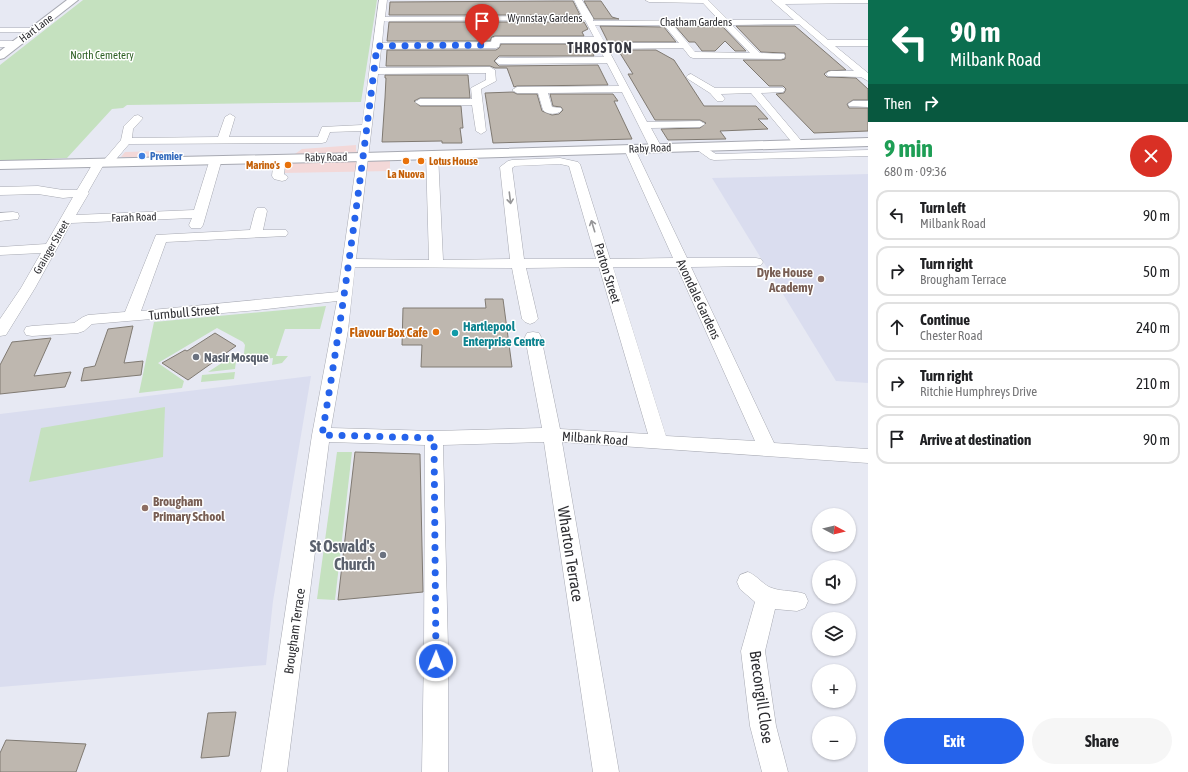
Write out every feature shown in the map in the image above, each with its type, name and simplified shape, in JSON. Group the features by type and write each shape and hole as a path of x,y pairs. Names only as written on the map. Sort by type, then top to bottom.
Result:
{"street":[{"name":"Hart Lane","path":"0,56 73,0"},
{"name":"Brougham Terrace","path":"274,772 322,435 350,263 383,0"},
{"path":"578,0 656,148"},
{"path":"649,0 705,0 758,56"},
{"path":"776,1 868,1"},
{"path":"776,1 826,43 864,72"},
{"name":"Wynnstay Gardens","path":"381,19 590,21"},
{"name":"Chatham Gardens","path":"590,21 802,22"},
{"path":"667,22 693,55 781,56"},
{"path":"0,30 34,30"},
{"path":"826,43 868,43"},
{"path":"0,44 15,44"},
{"path":"496,44 500,63 605,50"},
{"path":"377,46 496,44 605,50 667,50 680,46"},
{"path":"574,56 605,50"},
{"path":"374,71 490,70 491,81 476,88 481,131"},
{"path":"831,74 864,72"},
{"path":"691,77 713,90 720,99"},
{"path":"516,90 625,89"},
{"path":"542,90 548,110 557,110"},
{"path":"713,90 780,90"},
{"path":"753,90 799,144"},
{"path":"420,102 477,102"},
{"path":"853,104 868,104"},
{"path":"324,116 321,123 326,129"},
{"path":"223,140 230,117"},
{"name":"Grainger Street","path":"0,331 28,288 83,192 104,162 126,141 128,128 138,118"},
{"path":"643,125 689,128 700,124"},
{"path":"326,129 367,128"},
{"path":"126,141 322,140 326,129"},
{"name":"Raby Road","path":"0,165 216,159 363,157 868,142"},
{"path":"700,147 714,157 868,153"},
{"name":"Avondale Gardens","path":"630,149 768,449"},
{"path":"432,154 436,264"},
{"path":"280,158 278,176 282,178"},
{"path":"192,236 216,159"},
{"name":"Parton Street","path":"518,264 506,166 512,163 560,161 574,164 659,442"},
{"path":"0,192 38,190 63,194 83,192"},
{"path":"256,234 261,211"},
{"name":"Farah Road","path":"68,219 199,214"},
{"path":"132,316 168,215"},
{"path":"161,238 281,233"},
{"path":"0,250 51,248"},
{"path":"350,263 518,264 756,262"},
{"path":"518,264 530,319"},
{"name":"Turnbull Street","path":"32,331 78,328 88,320 258,305 338,296"},
{"name":"Wharton Terrace","path":"533,337 552,435 606,772"},
{"name":"Milbank Road","path":"322,435 434,438 552,435 868,456"},
{"path":"434,438 436,648 435,772"},
{"path":"748,582 767,598 797,601"},
{"name":"Brecongill Close","path":"767,598 753,651 763,726 775,772"}],"shaded area":[{"path":"356,145 356,151 359,153 390,158 390,171 282,173 285,161 302,149"},
{"path":"163,151 160,157 121,157 125,152"},
{"name":"Dyke House Academy","path":"868,174 868,383 836,381 712,178"},
{"name":"Brougham Primary School","path":"311,376 273,601 266,665 0,687 0,414"}],"green space":[{"name":"North Cemetery","path":"83,0 377,0 361,102 127,105 123,108 112,109 67,158 0,161 0,65"},
{"path":"326,306 320,329 285,329 276,356 288,356 282,363 272,365 273,358 243,361 245,345 243,342 217,328 158,363 184,381 182,388 139,393 154,322"},
{"path":"237,353 235,369 208,372"},
{"path":"235,372 234,379 201,382 202,375"},
{"path":"165,407 163,457 29,482 41,428"},
{"path":"337,452 352,452 335,600 317,599"}],"building":[{"path":"573,1 580,15 389,15 390,2"},
{"path":"584,1 601,1 612,17 619,19 594,19"},
{"path":"389,22 584,22 588,29 582,32 584,36 495,36 492,37 490,41 387,41"},
{"path":"600,26 664,27 676,42 608,42"},
{"path":"722,26 746,51 735,51 725,41 715,51 702,51 695,42 689,42 676,27"},
{"path":"736,26 795,26 846,70 828,71 824,74 827,77 856,78 868,89 868,100 853,100 847,104 849,108 868,108 868,131 814,133 776,94 784,93 786,89 783,86 769,86 743,60 781,60 785,59 785,53 761,52"},
{"path":"501,44 588,44 594,56 499,56 494,61 499,66 598,65 608,85 514,87 507,68 495,68 490,66 386,66 387,50 496,50"},
{"path":"618,50 656,50 674,60 704,106 756,106 768,119 758,119 768,129 720,131 726,139 668,140 661,129 700,128 706,123 700,120 655,120 628,74 633,74"},
{"path":"385,75 468,75 470,98 420,98 414,101 420,106 461,106 463,128 460,128 462,143 442,143 442,141 382,142"},
{"path":"513,92 517,94 537,94 542,111 552,115 559,114 563,110 561,107 553,106 550,94 613,94 618,101 614,101 632,139 493,143 485,93"},
{"name":"Hartlepool Enterprise Centre","path":"485,299 503,299 512,367 421,367 422,345 402,345 403,308 486,308"},
{"path":"133,326 124,363 143,361 141,375 81,381 84,368 95,366 108,329"},
{"name":"Nasir Mosque","path":"215,333 236,346 188,380 162,363 185,350 187,351"},
{"path":"51,338 34,376 71,372 65,387 0,394 0,365 12,342"},
{"name":"St Oswald's Church","path":"355,452 420,454 423,592 338,600"},
{"path":"236,712 229,756 201,758 208,713"},
{"path":"6,740 86,744 76,772 0,772 0,753"}],"place":[{"name":"Premier","path":"142,156"},
{"name":"La Nuova","path":"406,161"},
{"name":"Lotus House","path":"421,161"},
{"name":"Marino's","path":"288,165"},
{"name":"Dyke House Academy","path":"821,279"},
{"name":"Flavour Box Cafe","path":"436,332"},
{"name":"Hartlepool Enterprise Centre","path":"455,333"},
{"name":"Nasir Mosque","path":"196,357"},
{"name":"Brougham Primary School","path":"145,508"},
{"name":"St Oswald's Church","path":"383,555"}],"district":[{"name":"THROSTON","path":"600,48"}],"route":[{"path":"436,661 434,438 322,435 350,263 377,46 482,45"}]}
